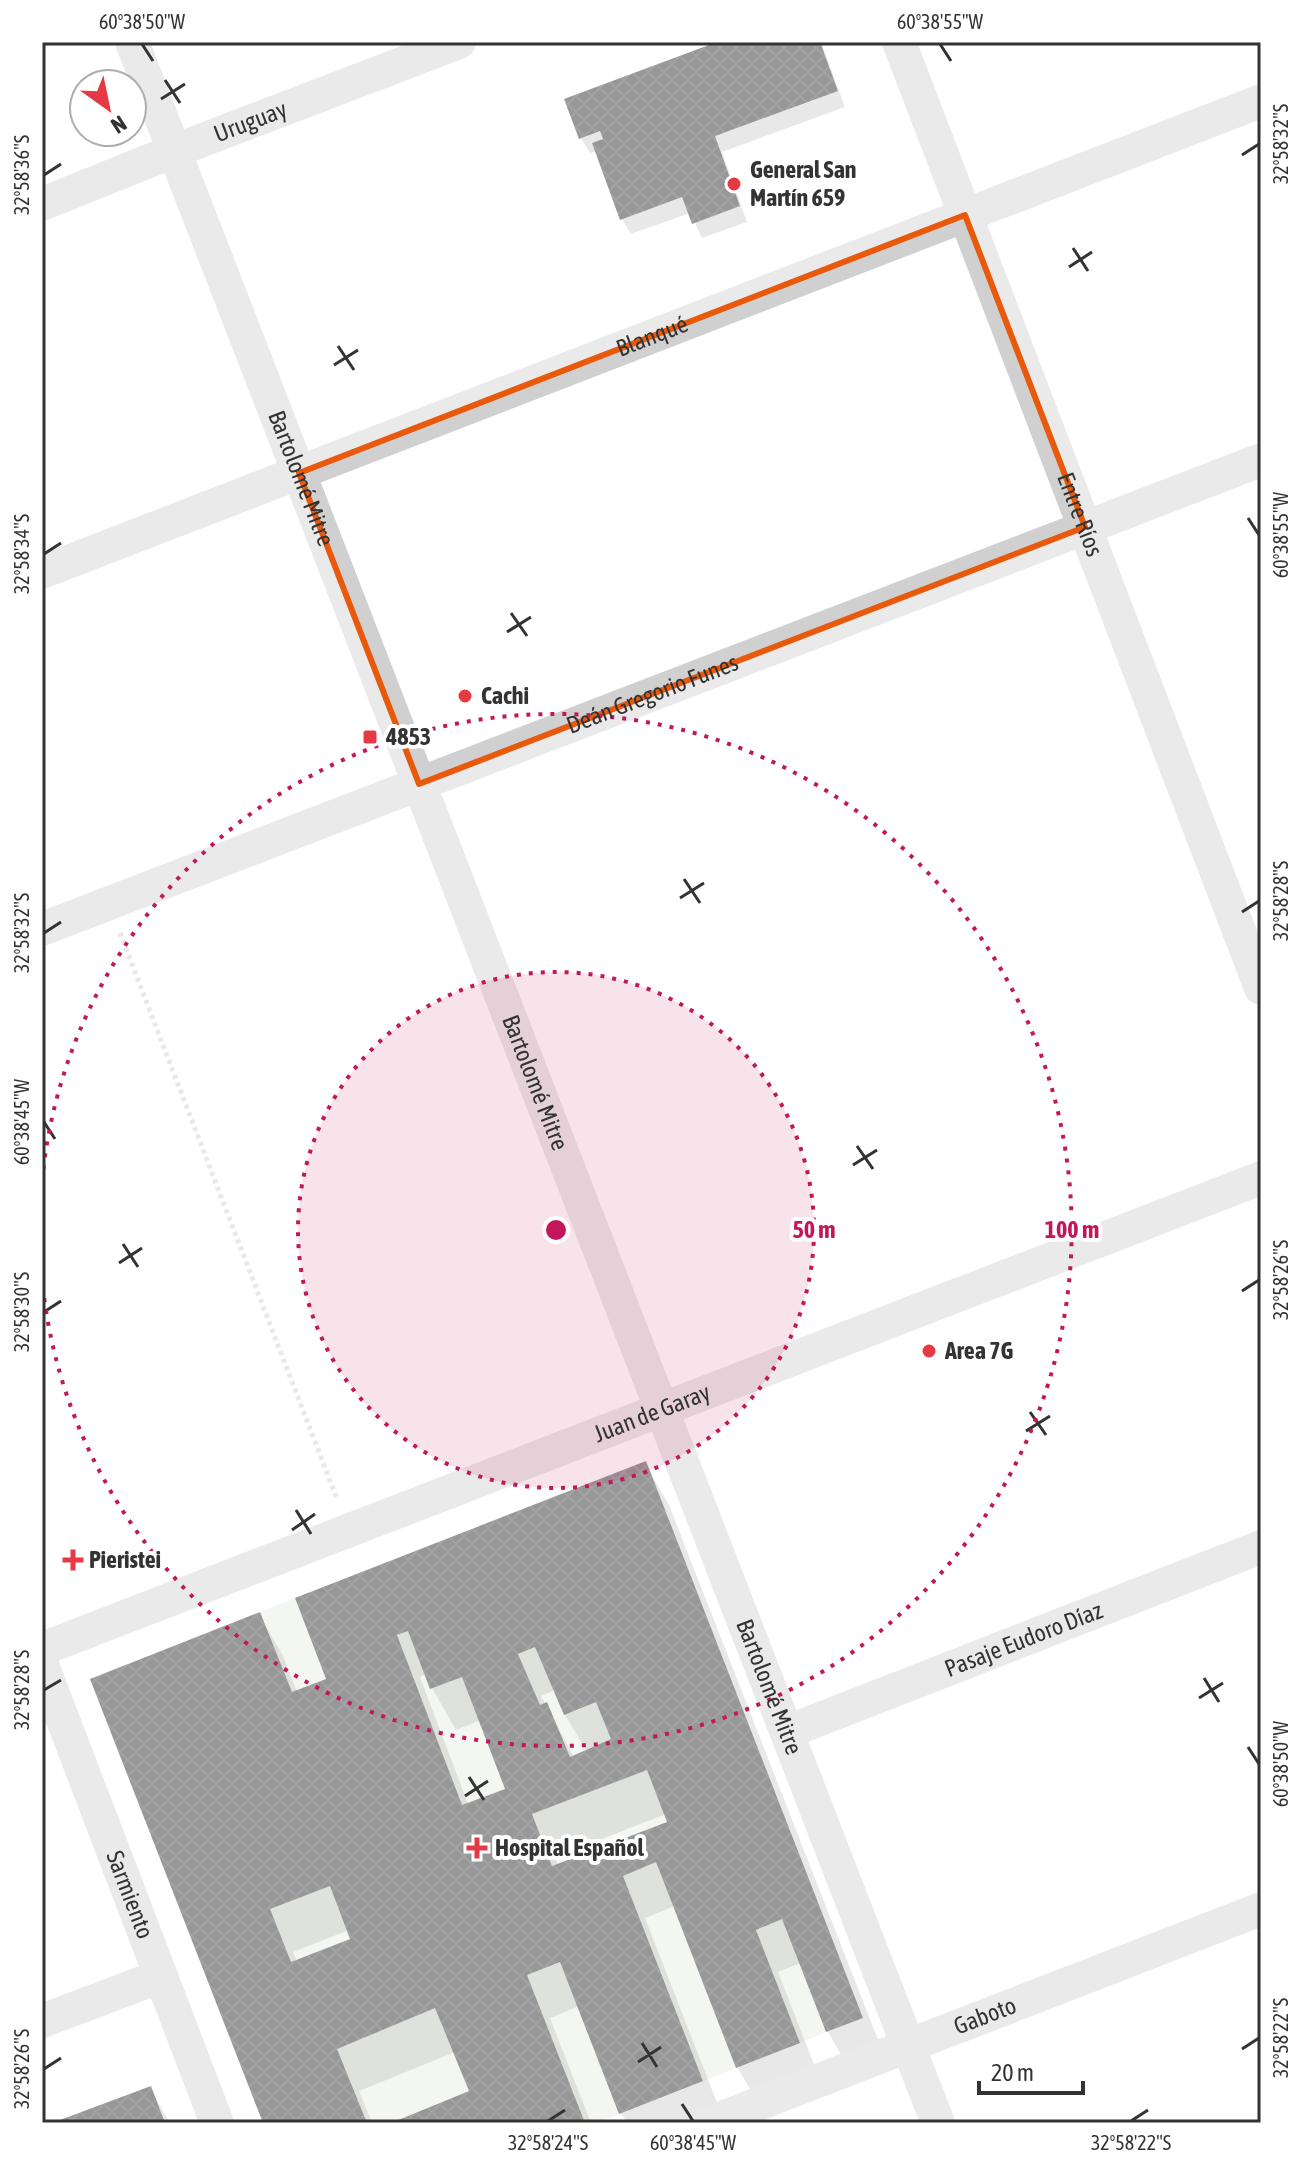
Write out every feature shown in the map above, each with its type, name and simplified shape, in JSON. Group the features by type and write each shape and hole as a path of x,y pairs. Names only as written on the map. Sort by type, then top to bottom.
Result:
{"street":[{"name":"Bartolomé Mitre","path":"132,42 938,2123"},
{"name":"Uruguay","path":"42,204 459,42"},
{"name":"Entre Ríos","path":"899,42 1261,988"},
{"name":"Blanqué","path":"42,572 1261,101"},
{"name":"Deán Gregorio Funes","path":"42,929 1261,460"},
{"name":"Juan de Garay","path":"42,1649 1261,1178"},
{"name":"Pasaje Eudoro Díaz","path":"787,1732 1261,1547"},
{"name":"Sarmiento","path":"42,1665 217,2123"},
{"name":"Gaboto","path":"709,2123 1261,1909"},
{"path":"42,2021 161,1976"}],"path":[{"path":"109,903 349,1529"}],"highlighted area":[{"path":"965,215 1085,527 419,784 299,473"}],"shaded area":[{"path":"295,1598 326,1679 292,1692 260,1612"},
{"path":"408,1631 462,1677 505,1789 462,1805 397,1635"},
{"path":"535,1647 564,1715 596,1702 611,1739 570,1757 547,1703 540,1705 518,1654"},
{"path":"647,1770 667,1822 552,1866 532,1814"},
{"path":"656,1862 736,2068 703,2081 623,1876"},
{"path":"330,1886 350,1939 291,1962 270,1909"},
{"path":"782,1919 826,2032 800,2043 756,1930"},
{"path":"560,1962 619,2114 595,2123 585,2123 527,1975"},
{"path":"435,2008 469,2091 391,2123 367,2123 337,2049"}],"building":[{"path":"717,42 820,42 838,91 715,136 740,206 692,224 682,197 620,220 592,143 603,139 600,131 579,139 564,99"},
{"name":"Hospital Español","path":"646,1461 863,2018 826,2032 782,1919 756,1930 800,2043 736,2068 656,1862 623,1876 703,2081 619,2114 560,1962 527,1975 585,2123 391,2123 469,2091 435,2008 337,2049 367,2123 263,2123 90,1679 260,1612 292,1692 326,1679 295,1598","holes":["408,1631 430,1689 462,1677 505,1789 462,1805 397,1635","535,1647 564,1715 596,1702 611,1739 570,1757 547,1702 540,1705 518,1654","647,1770 667,1822 552,1866 532,1814","330,1886 350,1939 291,1962 270,1909"]},
{"path":"151,2086 165,2123 52,2123"}],"place":[{"name":"General San Martín 659","path":"734,184"},
{"name":"Cachi","path":"465,696"},
{"name":"4853","path":"370,737"},
{"name":"Area 7G","path":"929,1351"},
{"name":"Pieristei","path":"73,1560"},
{"name":"Hospital Español","path":"477,1848"}]}
